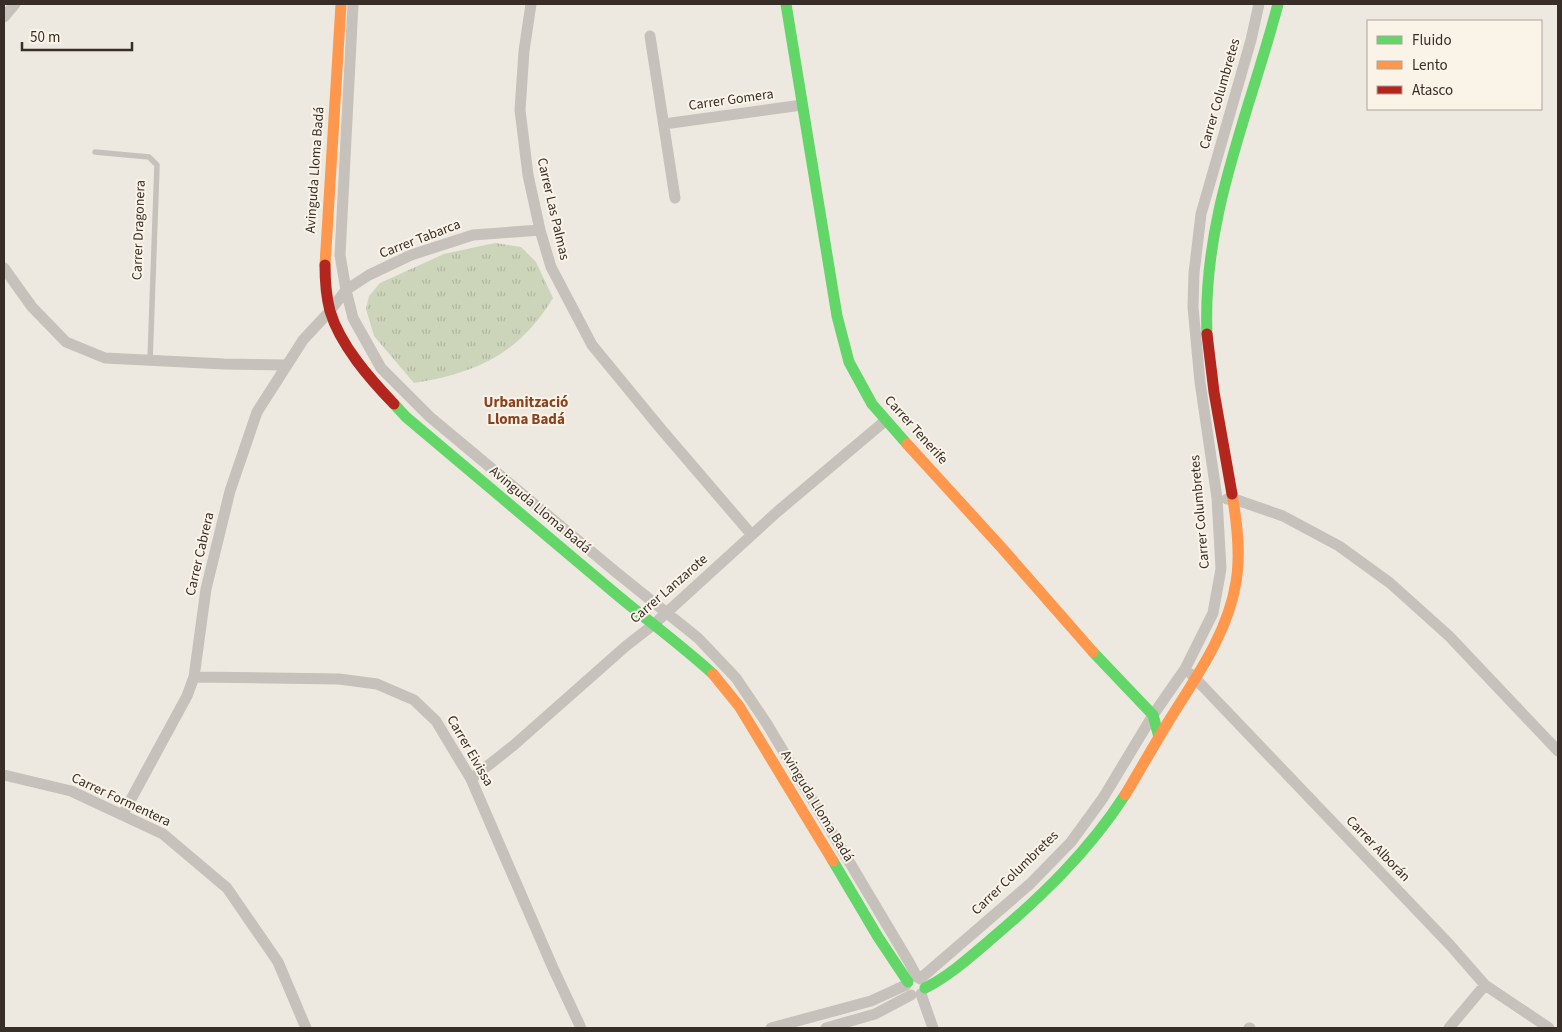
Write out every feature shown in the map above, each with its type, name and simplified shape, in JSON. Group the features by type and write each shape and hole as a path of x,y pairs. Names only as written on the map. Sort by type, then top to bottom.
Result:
{"street":[{"path":"4,17 15,4"},
{"name":"Avinguda Lloma Badá","path":"341,4 325,246 325,285 330,311 337,329 368,377 406,417 653,625 684,647 715,676 739,706 878,937 915,986"},
{"name":"Avinguda Lloma Badá","path":"353,4 340,255 353,318 381,368 430,417 698,638 741,686 767,724 910,962 915,986"},
{"name":"Carrer Las Palmas","path":"531,4 524,51 520,110 528,174 540,230 551,268 592,345 751,534"},
{"name":"Carrer Tenerife","path":"786,4 837,316 848,362 872,404 885,422 1001,546 1126,688 1153,715"},
{"name":"Carrer Columbretes","path":"915,986 1030,884 1071,842 1103,798 1153,715 1185,669 1214,613 1221,569 1217,498 1200,382 1193,307 1194,273 1201,214 1251,40 1259,4"},
{"name":"Carrer Columbretes","path":"915,986 939,981 1003,930 1080,855 1117,807 1206,662 1230,606 1238,565 1234,499 1217,406 1207,334 1208,277 1216,218 1233,151 1264,55 1278,4"},
{"path":"650,36 675,198"},
{"name":"Carrer Gomera","path":"664,124 802,105"},
{"name":"Carrer Tabarca","path":"330,311 346,290 369,275 411,255 473,235 540,230"},
{"path":"4,268 32,307 66,342 106,358 286,365"},
{"name":"Carrer Cabrera","path":"123,814 187,696 194,677 206,588 230,491 257,412 303,340 330,311"},
{"name":"Carrer Lanzarote","path":"471,779 667,613 751,534 885,422"},
{"path":"1217,498 1234,499 1283,516 1339,546 1390,583 1448,636 1558,751"},
{"name":"Carrer Alborán","path":"1185,669 1196,678 1387,881 1450,945 1485,985 1549,1028"},
{"name":"Carrer Eivissa","path":"194,677 339,679 377,684 414,700 436,721 471,779 553,968 582,1028"},
{"path":"1153,715 1159,737"},
{"name":"Carrer Formentera","path":"4,775 71,791 163,834 227,888 278,962 306,1028"},
{"path":"1449,1028 1485,985"},
{"path":"771,1028 871,1001 915,986"},
{"path":"826,1028 875,1014 915,986"},
{"path":"915,986 933,1028"}],"lane":[{"name":"Carrer Dragonera","path":"95,152 149,157 157,165 150,361"}],"green space":[{"path":"495,243 521,247 536,262 553,298 526,334 494,358 457,373 414,383 374,336 366,309 369,296 380,283 444,254"}],"traffic: fast":[{"path":"786,4 837,316 849,362 872,404 907,444"},
{"path":"1207,334 1207,291 1220,207 1241,126 1278,4"},
{"path":"394,404 406,417 713,674"},
{"path":"1093,652 1153,715 1159,737"},
{"path":"925,988 967,960 1009,924 1063,873 1096,835 1125,795"},
{"path":"833,861 878,937 908,982"}],"traffic: slow":[{"path":"325,265 341,4"},
{"path":"907,444 1093,652"},
{"path":"1125,795 1210,654 1226,619 1236,582 1238,561 1237,527 1232,494"},
{"path":"713,674 739,706 833,861"}],"traffic: jam":[{"path":"325,265 326,288 330,311 335,324 348,349 375,384 394,404"},
{"path":"1207,334 1214,392 1232,494"}],"district":[{"name":"Urbanització Lloma Badá","path":"526,410"}]}
